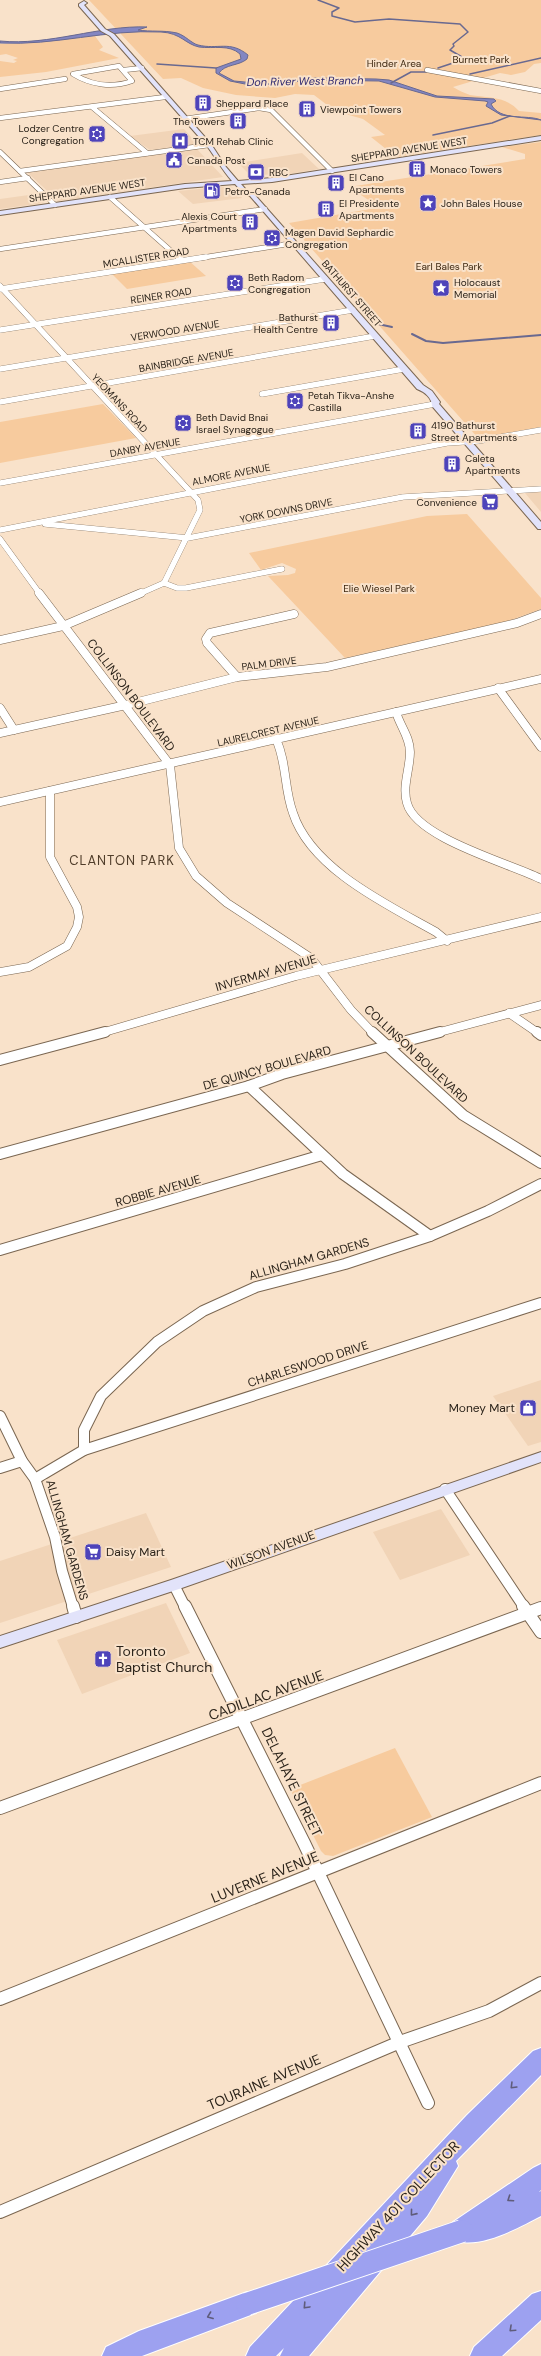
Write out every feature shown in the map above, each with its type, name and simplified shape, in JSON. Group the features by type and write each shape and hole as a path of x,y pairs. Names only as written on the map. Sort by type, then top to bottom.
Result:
{"highway":[{"name":"HIGHWAY 401 COLLECTOR","path":"259,2356 475,2123 541,2059"},
{"path":"293,2356 418,2208 475,2123"},
{"path":"462,2231 541,2176"},
{"path":"115,2356 139,2344 247,2304 462,2231 500,2224 541,2203"},
{"path":"483,2356 541,2303"}],"main road":[{"name":"BATHURST STREET","path":"83,2 81,5 108,31 142,68 184,119 209,145 223,166 246,193 252,195 420,387 418,389 429,403 435,404 541,527"},
{"name":"SHEPPARD AVENUE WEST","path":"0,213 201,184 244,179 279,178 541,138"},
{"name":"BATHURST STREET","path":"223,164 232,166 237,171"},
{"name":"BATHURST STREET","path":"244,179 254,192 252,195"},
{"name":"WILSON AVENUE","path":"0,1642 174,1585 445,1489 541,1457"}],"street":[{"path":"124,70 132,81 131,82 110,84 86,81 73,74 116,66 124,70 142,68"},
{"path":"427,70 541,91"},
{"path":"0,89 65,79"},
{"path":"0,118 165,97"},
{"path":"92,107 147,153"},
{"path":"184,119 259,108 271,110 332,170"},
{"path":"20,171 209,145"},
{"path":"0,152 55,205"},
{"path":"0,182 28,178"},
{"path":"110,197 182,260"},
{"path":"0,249 264,209"},
{"name":"MCALLISTER ROAD","path":"1,288 294,243"},
{"name":"REINER ROAD","path":"0,330 324,279"},
{"name":"YEOMANS ROAD","path":"1,288 198,500 200,510 188,538 164,583"},
{"name":"VERWOOD AVENUE","path":"0,369 353,310"},
{"name":"BAINBRIDGE AVENUE","path":"0,402 375,336"},
{"path":"262,394 404,369"},
{"name":"DANBY AVENUE","path":"0,483 435,404"},
{"name":"ALMORE AVENUE","path":"0,530 447,443 467,442 541,430"},
{"name":"YORK DOWNS DRIVE","path":"35,523 188,538 403,497 541,489"},
{"name":"COLLINSON BOULEVARD","path":"0,539 170,765 179,848 196,876 227,903 311,958 321,969 351,1010 386,1046 463,1115 541,1163"},
{"path":"0,640 64,626 164,583 177,588 186,588 282,569"},
{"path":"237,677 208,643 206,639 207,635 217,631 294,614"},
{"name":"PALM DRIVE","path":"0,733 126,705 237,677 327,667 517,623 541,614"},
{"name":"LAURELCREST AVENUE","path":"0,802 170,765 276,739 541,679"},
{"path":"498,688 541,747"},
{"path":"0,708 14,730"},
{"path":"396,712 397,718 405,730 410,749 405,793 408,807 412,815 429,829 450,840 492,856 541,879"},
{"path":"276,739 280,746 287,791 293,814 298,829 308,844 355,884 436,932 447,941"},
{"path":"0,972 29,967 67,946 77,927 79,917 77,907 50,857 50,791"},
{"name":"INVERMAY AVENUE","path":"0,1060 142,1022 321,969 447,941 541,917"},
{"name":"DE QUINCY BOULEVARD","path":"0,1154 249,1086 282,1074 541,1005"},
{"path":"509,1013 541,1035"},
{"path":"249,1086 263,1096 342,1173 414,1222 430,1236"},
{"name":"ROBBIE AVENUE","path":"0,1250 322,1155"},
{"name":"ALLINGHAM GARDENS","path":"76,1617 62,1571 55,1537 35,1479 70,1460 84,1450 84,1430 102,1396 157,1342 203,1311 256,1286 345,1264 430,1236 488,1211 541,1184"},
{"name":"CHARLESWOOD DRIVE","path":"84,1450 541,1303"},
{"path":"0,1416 22,1461 35,1479"},
{"path":"0,1468 22,1461"},
{"path":"445,1489 541,1632"},
{"name":"DELAHAYE STREET","path":"174,1585 244,1719 319,1871 428,2103"},
{"name":"CADILLAC AVENUE","path":"0,1808 541,1608"},
{"name":"LUVERNE AVENUE","path":"0,1999 541,1783"},
{"name":"TOURAINE AVENUE","path":"0,2212 400,2042 488,2011 541,1983"}],"shaded area":[{"path":"184,129 197,144 150,150 130,136"},
{"path":"196,148 223,177 58,201 27,172"},
{"path":"302,153 319,169 289,174 250,175 238,163"},
{"path":"231,186 242,198 193,204 178,191"},
{"path":"36,194 44,203 0,209 0,199"},
{"path":"541,492 541,512 525,493"},
{"path":"541,1380 541,1442 528,1446 493,1396"},
{"path":"441,1509 470,1555 400,1580 373,1532"},
{"path":"146,1513 171,1567 0,1623 0,1561"},
{"path":"166,1603 190,1653 82,1694 57,1640"}],"green space":[{"name":"Hinder Area","path":"89,0 541,0 541,63 534,64 525,72 511,75 500,73 453,87 470,95 503,100 514,106 519,111 541,113 541,135 396,157 371,137 385,135 363,119 335,111 314,95 295,94 275,98 236,95 203,88 181,78 163,79"},
{"path":"95,36 103,47 99,50 119,58 46,72 0,77 0,61 14,63 17,61 13,60 18,58 6,54 0,55 0,44 34,43"},
{"name":"Earl Bales Park","path":"541,142 541,427 478,438 289,223 376,208 370,201 349,187 525,159 525,154 502,147"},
{"path":"189,261 206,276 127,289 111,273"},
{"path":"103,404 136,438 0,463 0,422"},
{"name":"Elie Wiesel Park","path":"467,514 541,598 541,609 505,622 345,658 268,576 288,575 295,573 296,569 282,563 261,570 249,553 427,516"},
{"path":"395,1748 432,1817 333,1856 325,1855 321,1851 290,1789"}],"water":[{"path":"147,27 138,30 177,33 198,45 230,47 242,50 248,55 247,59 240,63 228,66 219,73 234,81 266,84 316,78 389,80 437,96 494,99 496,101 491,104 495,110 501,113 541,120 501,115 486,106 488,102 485,101 435,97 379,81 306,80 282,84 250,85 230,81 216,73 216,68 241,59 240,54 236,51 226,48 194,46 178,36 161,32 121,33 40,42 0,43 0,41 37,41 111,29"}],"waterway":[{"path":"318,0 339,8 332,12 332,16 355,22 389,19 460,24 468,32 453,44 454,46 450,50 462,57 462,60 438,68"},
{"path":"470,74 541,58"},
{"path":"157,64 216,68"},
{"path":"391,83 411,72 430,72"},
{"path":"433,135 492,123 510,116"},
{"path":"378,324 392,327"},
{"path":"412,334 426,341 443,343 541,335"}],"place":[{"name":"Sheppard Place","path":"203,103"},
{"name":"Viewpoint Towers","path":"307,109"},
{"name":"The Towers","path":"238,121"},
{"name":"Lodzer Centre Congregation","path":"97,134"},
{"name":"TCM Rehab Clinic","path":"180,141"},
{"name":"Canada Post","path":"174,160"},
{"name":"Monaco Towers","path":"417,169"},
{"name":"RBC","path":"256,172"},
{"name":"El Cano Apartments","path":"336,183"},
{"name":"Petro-Canada","path":"212,191"},
{"name":"John Bales House","path":"428,203"},
{"name":"El Presidente Apartments","path":"326,209"},
{"name":"Alexis Court Apartments","path":"250,222"},
{"name":"Magen David Sephardic Congregation","path":"272,238"},
{"name":"Beth Radom Congregation","path":"235,283"},
{"name":"Holocaust Memorial","path":"441,288"},
{"name":"Bathurst Health Centre","path":"331,323"},
{"name":"Petah Tikva-Anshe Castilla","path":"295,401"},
{"name":"Beth David Bnai Israel Synagogue","path":"183,423"},
{"name":"4190 Bathurst Street Apartments","path":"418,431"},
{"name":"Caleta Apartments","path":"452,464"},
{"name":"Convenience","path":"490,502"},
{"name":"Money Mart","path":"528,1408"},
{"name":"Daisy Mart","path":"93,1552"},
{"name":"Toronto Baptist Church","path":"103,1659"}],"district":[{"name":"CLANTON PARK","path":"122,860"}],"park label":[{"name":"Burnett Park","path":"481,59"}],"water label":[{"name":"Don River West Branch","path":"305,81"}]}
